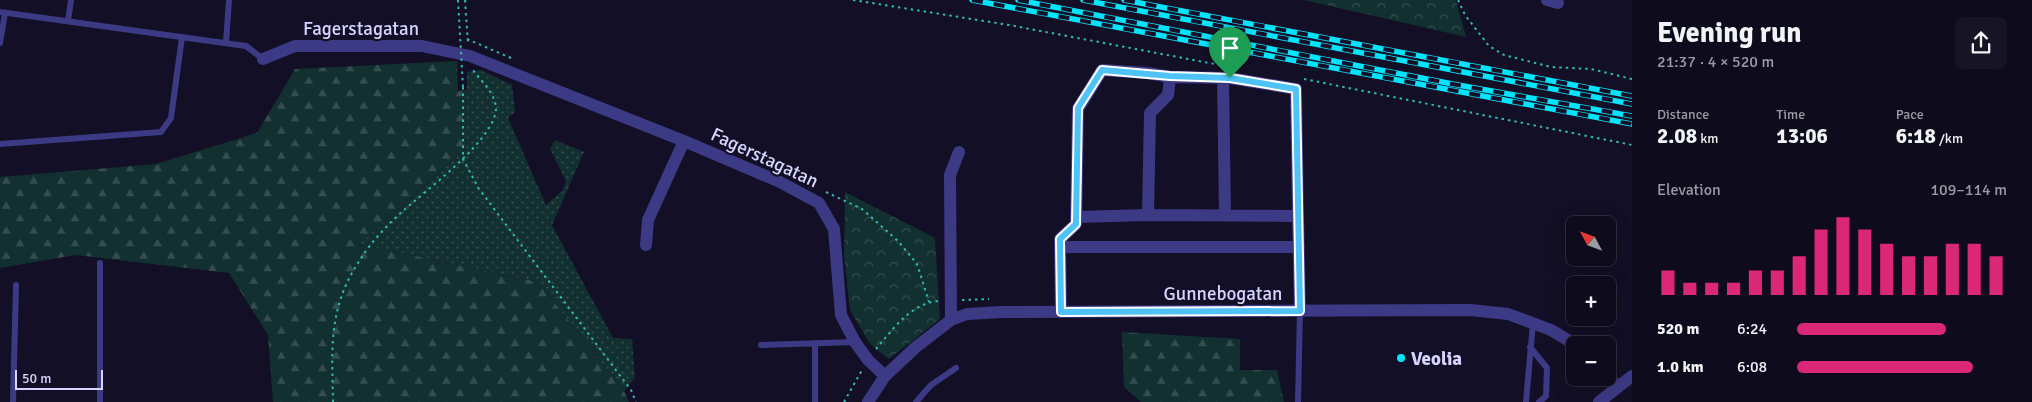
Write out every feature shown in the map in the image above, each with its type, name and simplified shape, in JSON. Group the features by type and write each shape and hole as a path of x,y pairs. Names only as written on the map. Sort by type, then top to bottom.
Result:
{"street":[{"name":"Fagerstagatan","path":"263,59 295,46 422,46 470,56 684,141 780,182 818,203 834,229 842,315 855,342 868,360 884,376"},
{"path":"1061,312 1060,239 1076,224 1078,108 1102,70 1170,76 1223,78 1296,89 1300,311"},
{"path":"1148,215 1150,113 1168,94 1170,76"},
{"path":"1223,78 1225,215"},
{"name":"Fagerstagatan","path":"646,245 648,220 684,141"},
{"path":"952,320 950,175 959,152"},
{"path":"1076,217 1148,215 1298,216"},
{"path":"1060,248 1299,247"},
{"name":"Gunnebogatan","path":"884,376 916,347 952,320 967,314 1471,310 1508,314 1552,330 1566,339"},
{"path":"868,402 884,376"},
{"path":"1599,402 1632,376"}],"lane":[{"path":"68,21 71,0"},
{"path":"226,43 229,0"},
{"path":"0,44 2,12"},
{"name":"Fagerstagatan","path":"2,12 246,46 263,59"},
{"path":"0,144 161,132 171,118 182,37"},
{"path":"100,264 100,402"},
{"path":"13,402 16,285"},
{"path":"1298,402 1300,311"},
{"path":"1526,402 1532,323"},
{"path":"761,345 855,342"},
{"path":"815,343 815,402"},
{"path":"1530,347 1547,368 1546,396 1540,402"},
{"path":"916,402 931,385 956,368"}],"path":[{"path":"458,0 463,87 463,159 479,189 631,390 636,402"},
{"path":"333,402 331,339 340,296 358,263 377,237 403,211 463,159 493,122 496,111 494,98 472,70 467,39 465,0"},
{"path":"1458,0 1465,15 1488,46 1504,55 1551,67 1590,69 1632,79"}],"green space":[{"path":"1304,0 1456,0 1466,37"},
{"path":"457,61 458,91 467,90 467,148 359,244 538,282 624,391 629,402 273,402 268,335 229,273 76,255 0,268 0,177 156,164 257,133 295,69"},
{"path":"481,70 512,85 515,112 508,118 546,205 563,190 566,181 550,149 555,140 584,152 552,225 613,338 632,339 635,378 624,391 538,282 359,244 467,148 467,72"},
{"path":"845,192 935,238 940,319 889,359 870,344 850,310 844,254"},
{"path":"1122,332 1240,339 1240,370 1277,370 1284,402 1141,402 1124,387"}],"railway":[{"path":"972,0 1632,124"},
{"path":"1018,0 1458,85 1632,116"},
{"path":"1083,0 1632,104"},
{"path":"1124,0 1632,96"}],"place":[{"name":"Veolia","path":"1401,358"}],"route":[{"path":"1102,70 1170,76 1230,78 1296,89 1300,311 1061,312 1060,239 1076,224 1078,108 1102,70"}]}
